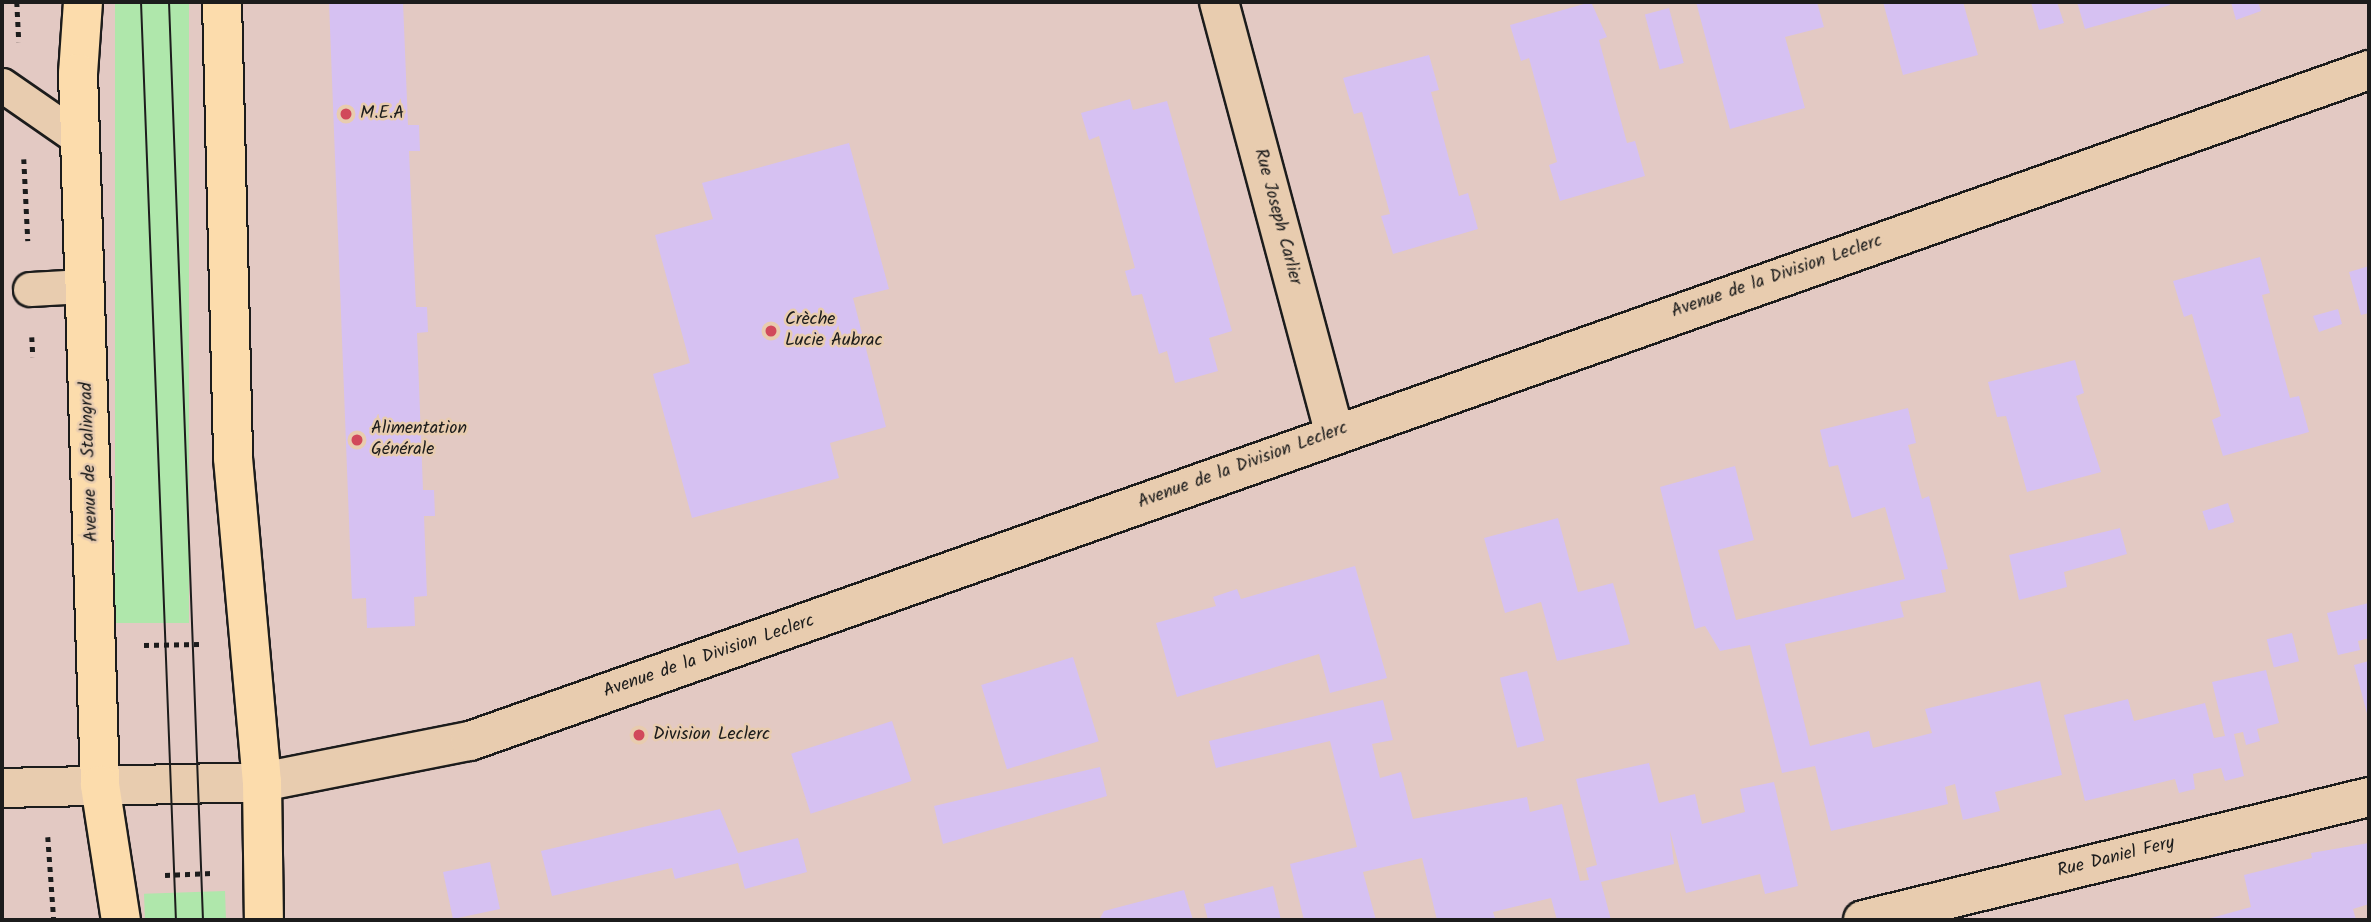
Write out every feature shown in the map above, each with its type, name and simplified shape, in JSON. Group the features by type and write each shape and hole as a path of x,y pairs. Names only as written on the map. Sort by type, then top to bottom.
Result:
{"main road":[{"name":"Avenue de Stalingrad","path":"83,2 80,139 100,785 121,920"},
{"path":"222,2 233,458 247,643 262,782 264,920"}],"street":[{"name":"Rue Joseph Carlier","path":"1219,2 1334,432"},
{"name":"Avenue de la Division Leclerc","path":"2,788 262,782 470,740 1334,432 2369,69"},
{"name":"Rue Daniel Fery","path":"1863,920 2369,797"}],"lane":[{"path":"2,85 80,139"},
{"path":"30,289 84,286"}],"path":[{"path":"97,647 247,643"}],"green space":[{"path":"115,2 189,2 189,623 115,623"},
{"path":"225,891 226,920 145,920 144,894"}],"building":[{"path":"329,2 403,2 408,125 419,125 420,151 409,151 416,307 427,307 428,332 417,333 423,490 434,490 435,516 424,516 427,596 414,597 415,626 367,628 366,598 352,599"},
{"path":"1591,2 1607,37 1599,40 1627,143 1635,141 1645,176 1560,201 1549,165 1557,162 1529,58 1521,61 1510,25"},
{"path":"1696,2 1817,2 1824,27 1785,37 1805,108 1730,129"},
{"path":"1883,2 1963,2 1978,55 1903,75"},
{"path":"2031,2 2057,2 2064,23 2039,30"},
{"path":"2077,2 2169,2 2170,5 2085,29"},
{"path":"2231,2 2258,2 2261,11 2236,20"},
{"path":"1669,8 1684,63 1660,70 1645,14"},
{"path":"1429,55 1439,90 1431,92 1459,196 1468,193 1478,229 1393,254 1381,216 1390,214 1362,112 1354,114 1343,78"},
{"path":"1130,99 1133,110 1167,101 1232,331 1209,338 1218,371 1175,383 1167,351 1159,354 1142,294 1132,296 1125,271 1135,268 1099,136 1089,140 1081,113"},
{"name":"Crèche Lucie Aubrac","path":"849,143 889,289 853,298 886,427 830,443 839,478 692,518 653,374 690,363 655,235 713,219 702,183"},
{"path":"2260,257 2270,293 2262,295 2290,398 2299,396 2309,432 2223,456 2212,420 2221,416 2192,314 2184,317 2173,281"},
{"path":"2369,266 2369,313 2361,315 2349,272"},
{"path":"2338,309 2342,324 2319,332 2313,316"},
{"path":"2075,360 2084,393 2076,396 2101,472 2027,492 2006,416 1997,417 1988,382"},
{"path":"1908,408 1916,443 1908,445 1922,499 1929,496 1948,569 1941,570 1946,592 1900,602 1904,617 1785,644 1810,746 1869,731 1873,748 1932,733 1925,709 2040,681 2062,775 1995,792 2000,811 1963,820 1955,784 1945,787 1948,804 1831,831 1815,766 1782,773 1750,645 1720,651 1705,626 1695,629 1660,487 1735,466 1754,540 1718,550 1736,620 1905,579 1885,507 1852,518 1838,465 1829,467 1820,430"},
{"path":"2228,503 2234,522 2209,530 2202,511"},
{"path":"1558,518 1578,592 1613,583 1630,644 1557,661 1541,602 1505,613 1484,538"},
{"path":"2120,528 2127,554 2064,572 2067,587 2019,600 2009,555"},
{"path":"1355,566 1387,678 1330,693 1319,654 1177,697 1156,623 1216,606 1213,597 1237,589 1241,599"},
{"path":"2369,603 2369,638 2358,641 2360,650 2338,655 2327,613"},
{"path":"2292,633 2299,661 2274,667 2267,639"},
{"path":"1073,657 1099,741 1007,769 981,685"},
{"path":"2369,661 2369,717 2368,717 2354,665"},
{"path":"2266,670 2279,723 2257,729 2260,741 2246,745 2243,732 2234,734 2244,776 2225,781 2221,768 2193,774 2195,789 2179,793 2175,779 2085,801 2064,715 2128,699 2134,721 2205,703 2214,738 2225,736 2212,682"},
{"path":"1527,671 1544,741 1517,748 1500,678"},
{"path":"1383,700 1393,740 1372,744 1380,778 1401,772 1413,819 1527,797 1530,812 1562,804 1580,881 1589,880 1586,868 1597,865 1576,779 1649,763 1659,803 1695,794 1702,824 1745,812 1740,789 1774,782 1798,886 1765,894 1760,874 1686,893 1670,831 1674,864 1601,882 1611,920 1557,920 1551,898 1493,912 1495,918 1485,920 1437,920 1422,858 1363,872 1376,920 1304,920 1290,864 1357,847 1330,741 1216,768 1209,741"},
{"path":"892,721 911,781 811,814 791,754"},
{"path":"1100,767 1107,796 943,844 934,806"},
{"path":"720,809 738,853 798,838 807,872 745,889 738,863 675,879 672,868 552,896 541,851"},
{"path":"2369,843 2369,904 2353,909 2356,920 2204,920 2251,907 2244,875 2312,858 2311,853"},
{"path":"490,862 500,909 453,919 443,872"},
{"path":"1273,886 1281,920 1208,920 1204,904"},
{"path":"1184,890 1193,920 1099,920 1104,911"}],"tram line":[{"path":"141,2 176,920"},
{"path":"169,2 203,920"}],"place":[{"name":"M.E.A","path":"346,114"},
{"name":"Crèche Lucie Aubrac","path":"771,331"},
{"name":"Alimentation Générale","path":"357,440"},
{"name":"Division Leclerc","path":"639,735"}]}
